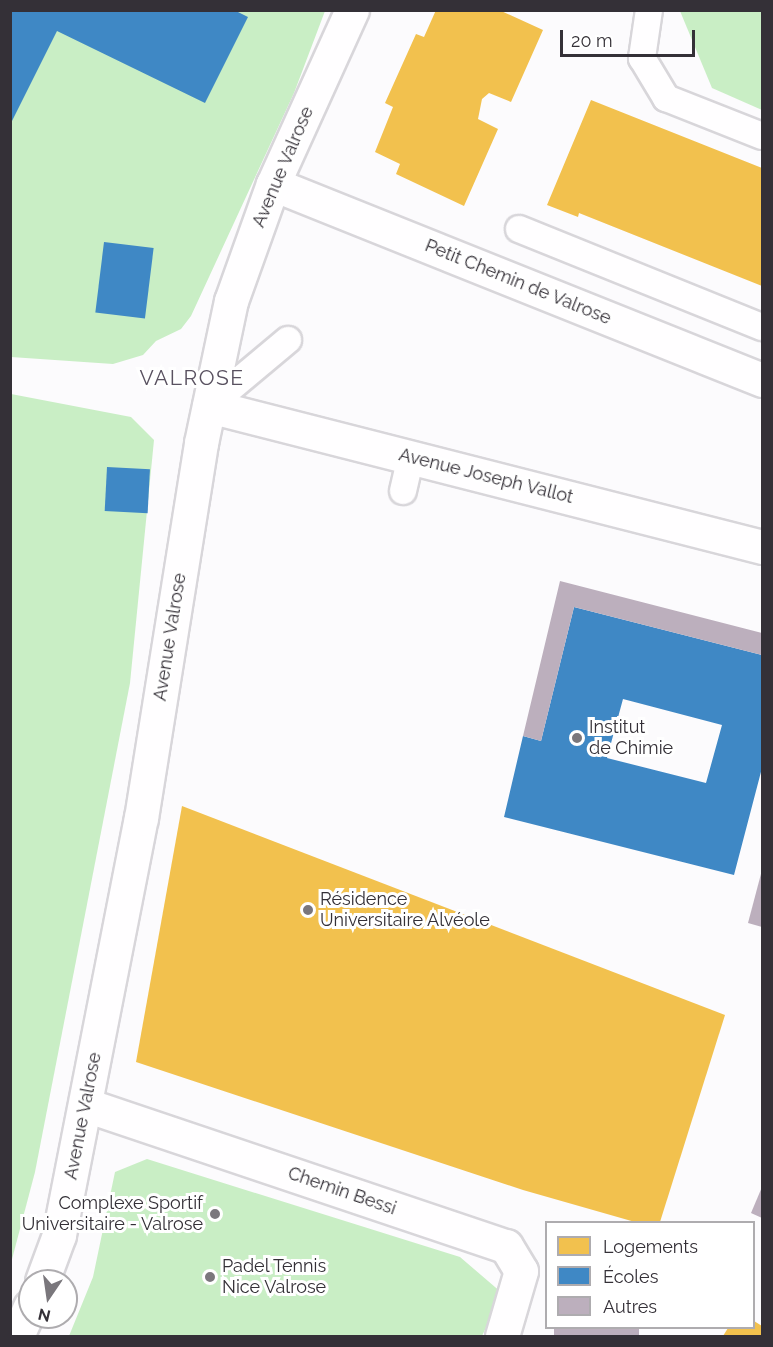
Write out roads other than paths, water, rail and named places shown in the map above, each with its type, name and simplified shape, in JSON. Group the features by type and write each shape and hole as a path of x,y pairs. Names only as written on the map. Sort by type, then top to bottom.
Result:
{"street":[{"name":"Avenue Valrose","path":"46,1269 59,1235 141,818 209,406 231,301 273,184 352,10"},
{"name":"Petit Chemin de Valrose","path":"273,184 762,380"},
{"name":"Avenue Joseph Vallot","path":"209,406 762,547"},
{"name":"Chemin Bessi","path":"86,1105 506,1246 521,1271 502,1336"}],"lane":[{"path":"649,10 642,58 666,98 762,136"},
{"path":"519,229 762,327"},
{"path":"209,406 288,340"},
{"path":"403,491 411,457"}],"place":[{"name":"Institut de Chimie","path":"577,738"},
{"name":"Résidence Universitaire Alvéole","path":"308,910"},
{"name":"Complexe Sportif Universitaire - Valrose","path":"215,1214"},
{"name":"Padel Tennis Nice Valrose","path":"210,1277"}],"district":[{"name":"VALROSE","path":"192,378"}]}
